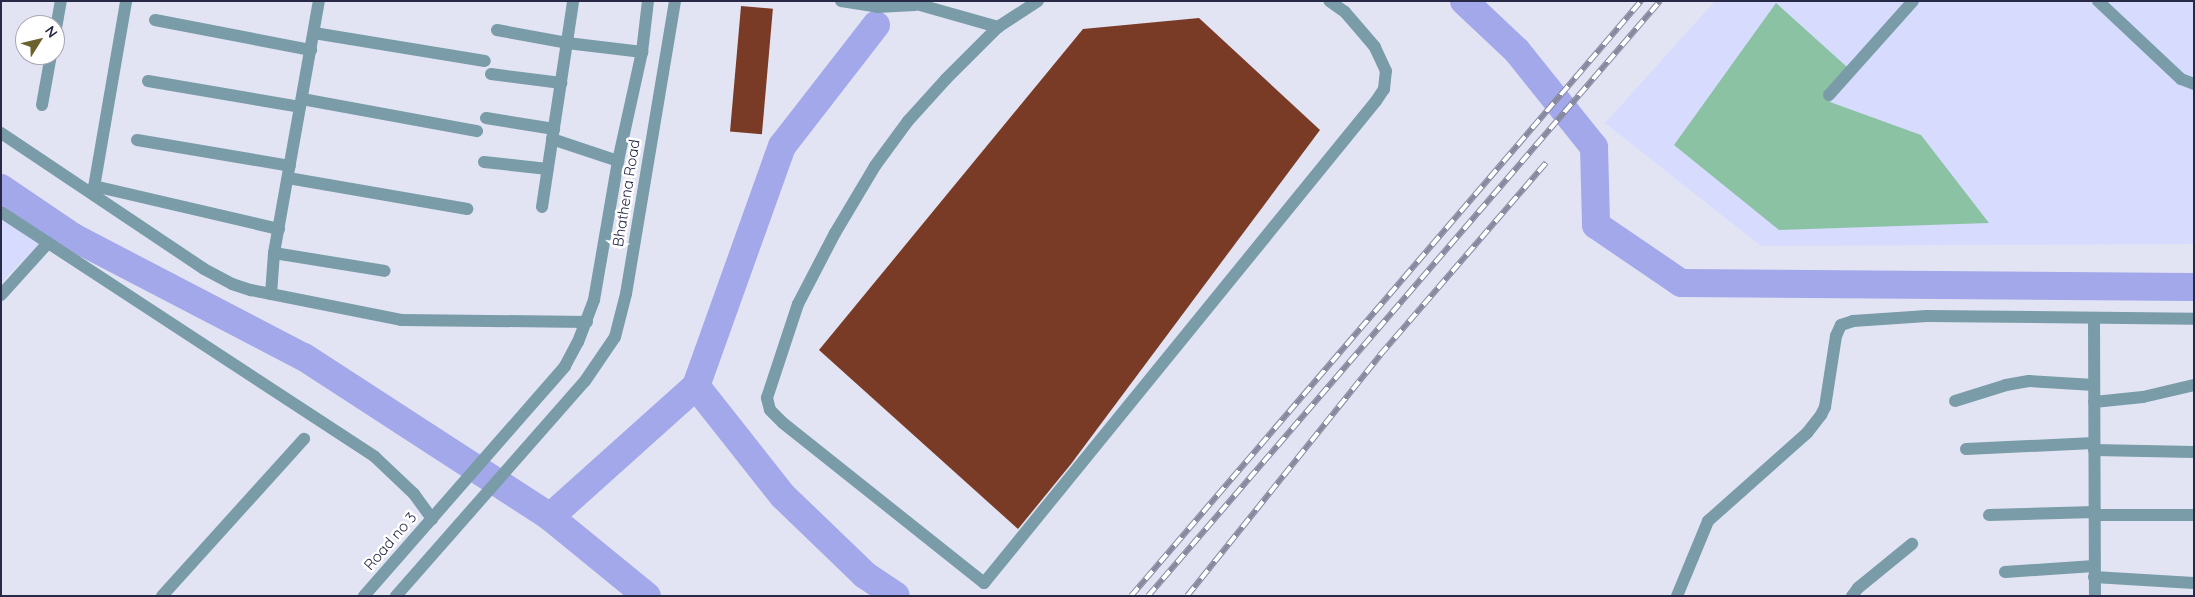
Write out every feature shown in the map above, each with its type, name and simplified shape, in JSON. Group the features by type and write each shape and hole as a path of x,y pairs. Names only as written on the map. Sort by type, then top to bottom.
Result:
{"street":[{"path":"58,15 61,1"},
{"path":"93,190 126,1"},
{"path":"271,294 274,253 319,1"},
{"path":"542,207 573,1"},
{"name":"Bhathena Road","path":"565,366 587,322 594,300 618,161 642,52 648,1"},
{"name":"Bhathena Road","path":"396,596 585,381 615,336 622,317 676,1"},
{"path":"842,1 877,7 911,3 998,27"},
{"path":"1038,1 998,27 946,79 914,114 875,166 835,233 798,304 766,398 770,410 783,423 984,583 1384,89 1386,71 1375,47 1345,12 1329,1"},
{"path":"1829,96 1913,1"},
{"path":"2098,1 2181,79 2194,84"},
{"path":"155,20 311,50"},
{"path":"497,30 567,43 642,52"},
{"path":"314,33 484,61"},
{"path":"42,105 49,65"},
{"path":"491,74 561,84"},
{"path":"148,81 477,131"},
{"path":"486,118 553,134 618,161"},
{"path":"1,132 93,190 204,269 232,284 271,294 409,320 587,322"},
{"path":"137,140 467,209"},
{"path":"484,162 548,169"},
{"path":"93,190 278,229"},
{"path":"1,212 375,457 414,494 432,519"},
{"path":"1,295 48,243"},
{"path":"274,253 385,271"},
{"path":"1677,596 1708,521 1806,433 1821,415 1837,330 1841,325 1853,321 1926,316 2194,319"},
{"path":"2094,318 2095,596"},
{"name":"Road no 3","path":"364,596 565,366"},
{"path":"1955,401 2019,382 2039,380 2094,385"},
{"path":"2094,402 2143,397 2194,385"},
{"path":"162,596 304,440"},
{"path":"1966,449 2094,446 2194,452"},
{"path":"1989,515 2194,515"},
{"path":"1852,596 1858,588 1912,544"},
{"path":"2005,572 2094,572 2194,583"}],"shaded area":[{"path":"1715,1 2194,1 2194,244 1761,246 1605,123"},
{"path":"1,218 40,243 1,283"}],"green space":[{"path":"1776,3 1847,67 1830,102 1921,135 1989,223 1779,230 1674,145"}],"building":[{"path":"741,6 773,9 762,134 730,132"},
{"path":"1199,18 1320,130 1071,464 1018,529 819,350 1083,29"}],"waterway":[{"path":"1464,1 1517,51 1594,147 1596,225 1681,283 2194,287"},
{"path":"876,25 782,146 696,386 783,496 865,575 896,596"},
{"path":"1,188 73,237 304,357 550,517 647,596"},
{"path":"550,517 696,386"}],"railway":[{"path":"1131,596 1641,1"},
{"path":"1148,596 1660,1"},
{"path":"1187,596 1380,355 1546,163"}]}
